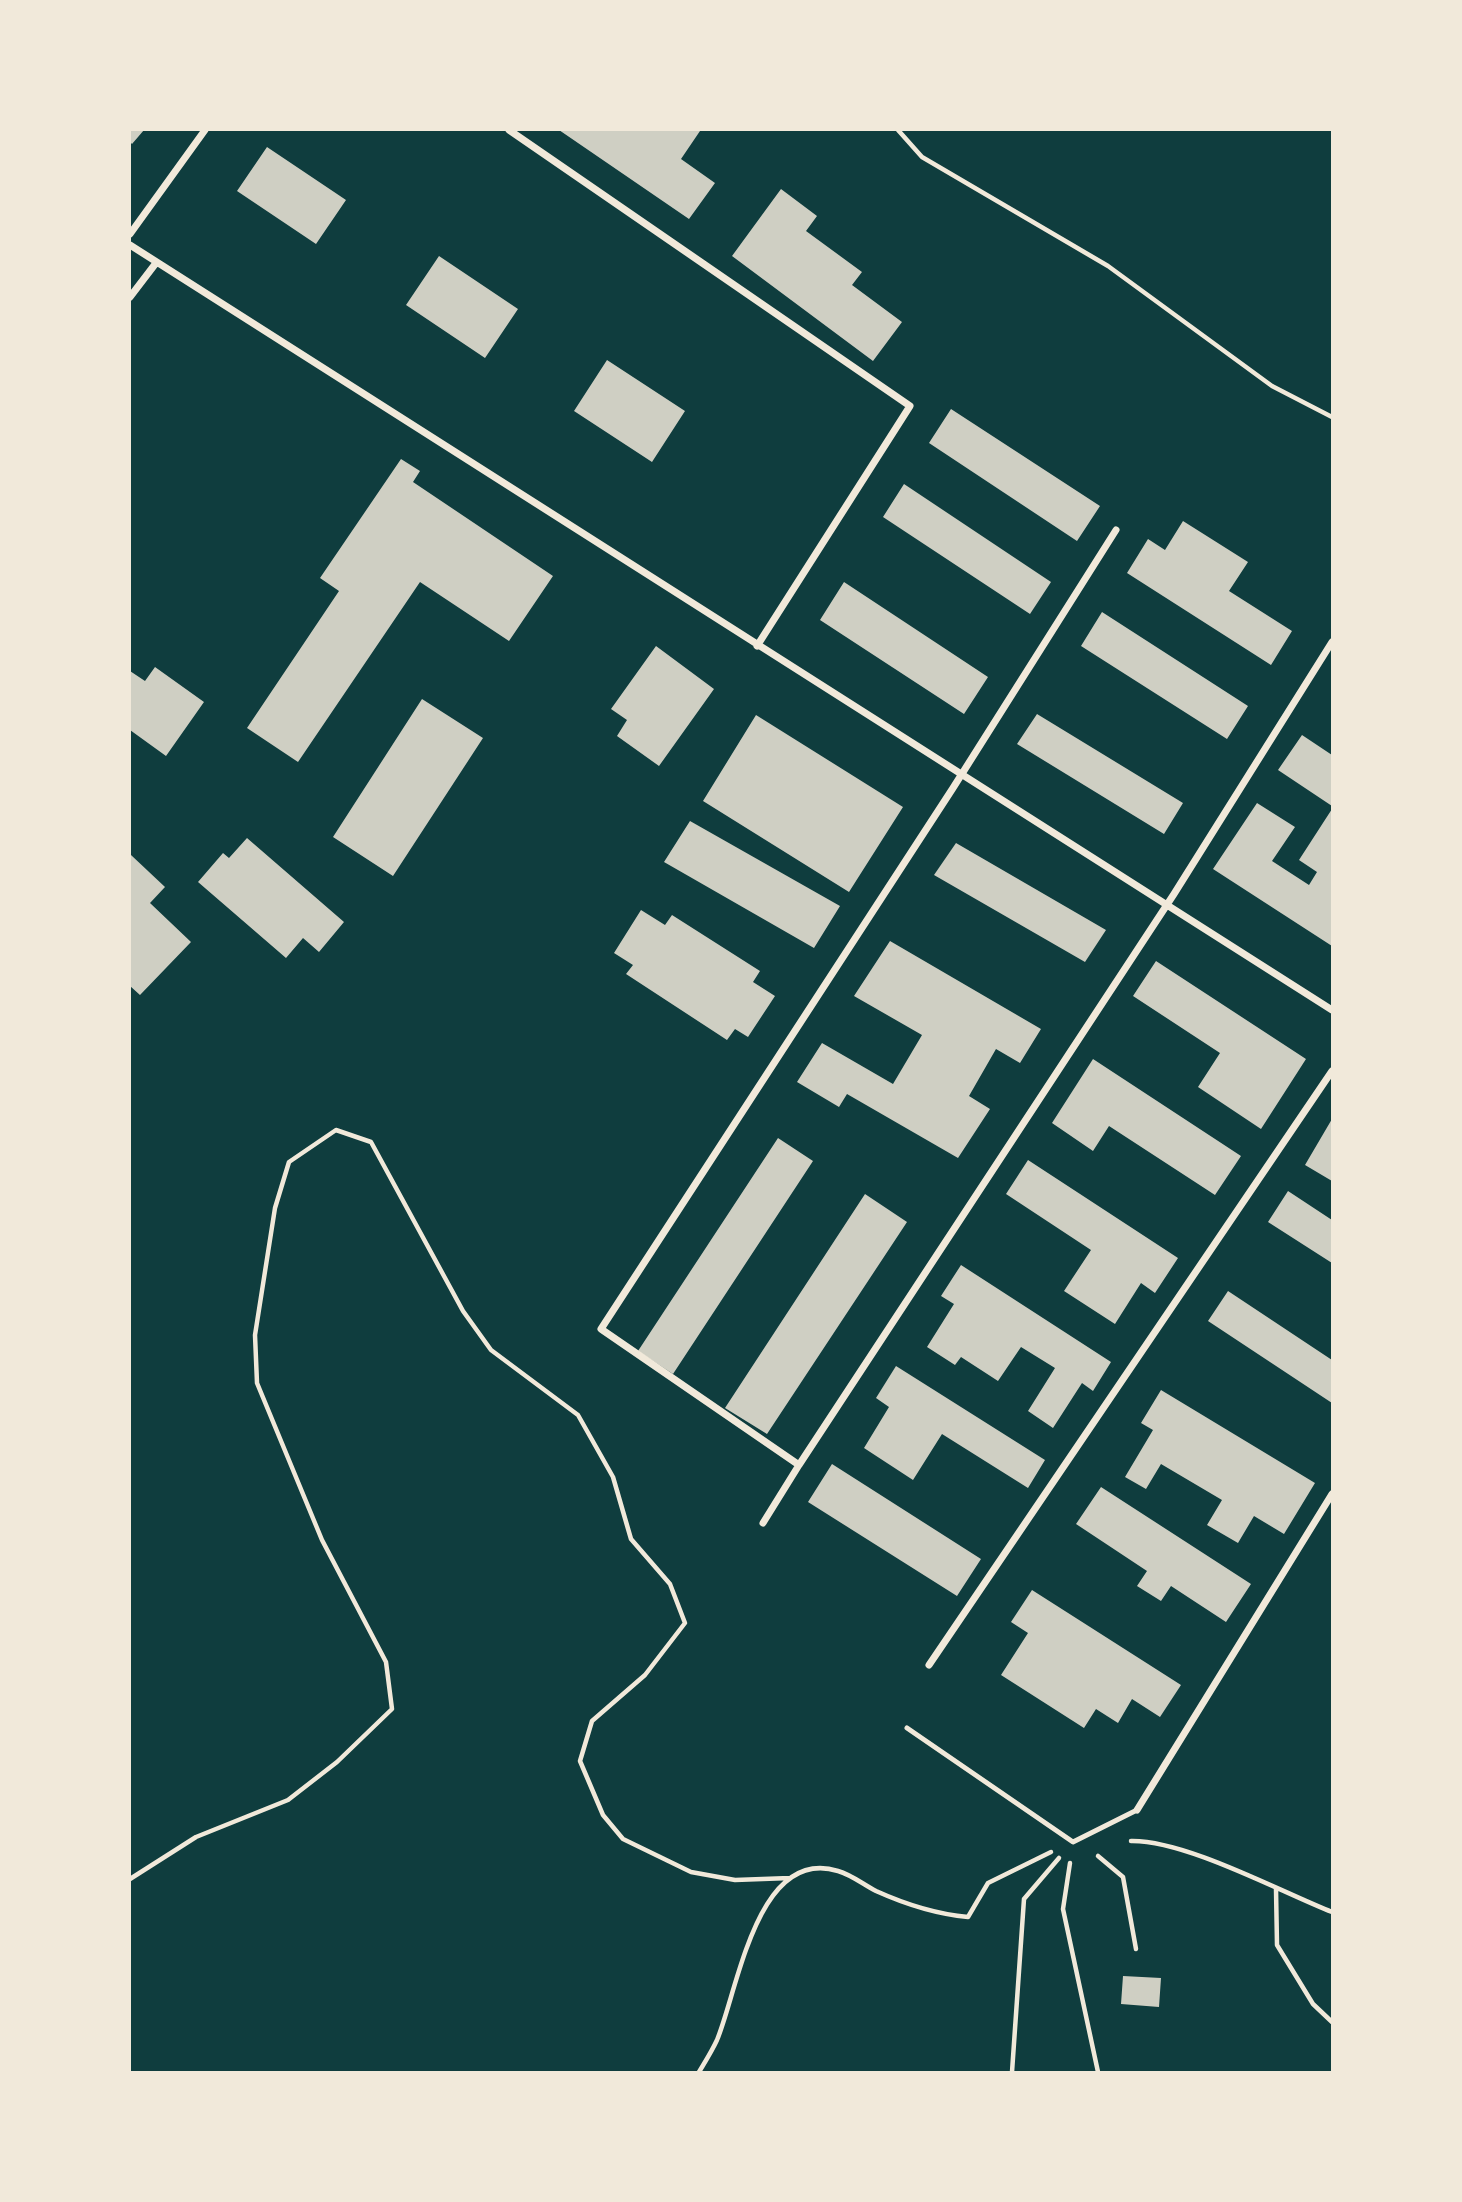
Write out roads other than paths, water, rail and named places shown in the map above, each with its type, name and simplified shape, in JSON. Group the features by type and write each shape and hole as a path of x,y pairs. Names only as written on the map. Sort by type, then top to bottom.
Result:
{"street":[{"path":"130,234 205,130"},
{"path":"509,130 910,405 757,646"},
{"path":"130,245 1332,1010"},
{"path":"130,297 156,263"},
{"path":"799,1465 601,1329 1116,530"},
{"path":"764,1523 799,1465 1168,904 1332,642"},
{"path":"929,1665 1332,1071"},
{"path":"1137,1810 1332,1494"}],"lane":[{"path":"907,1728 1073,1842 1137,1810"}]}
